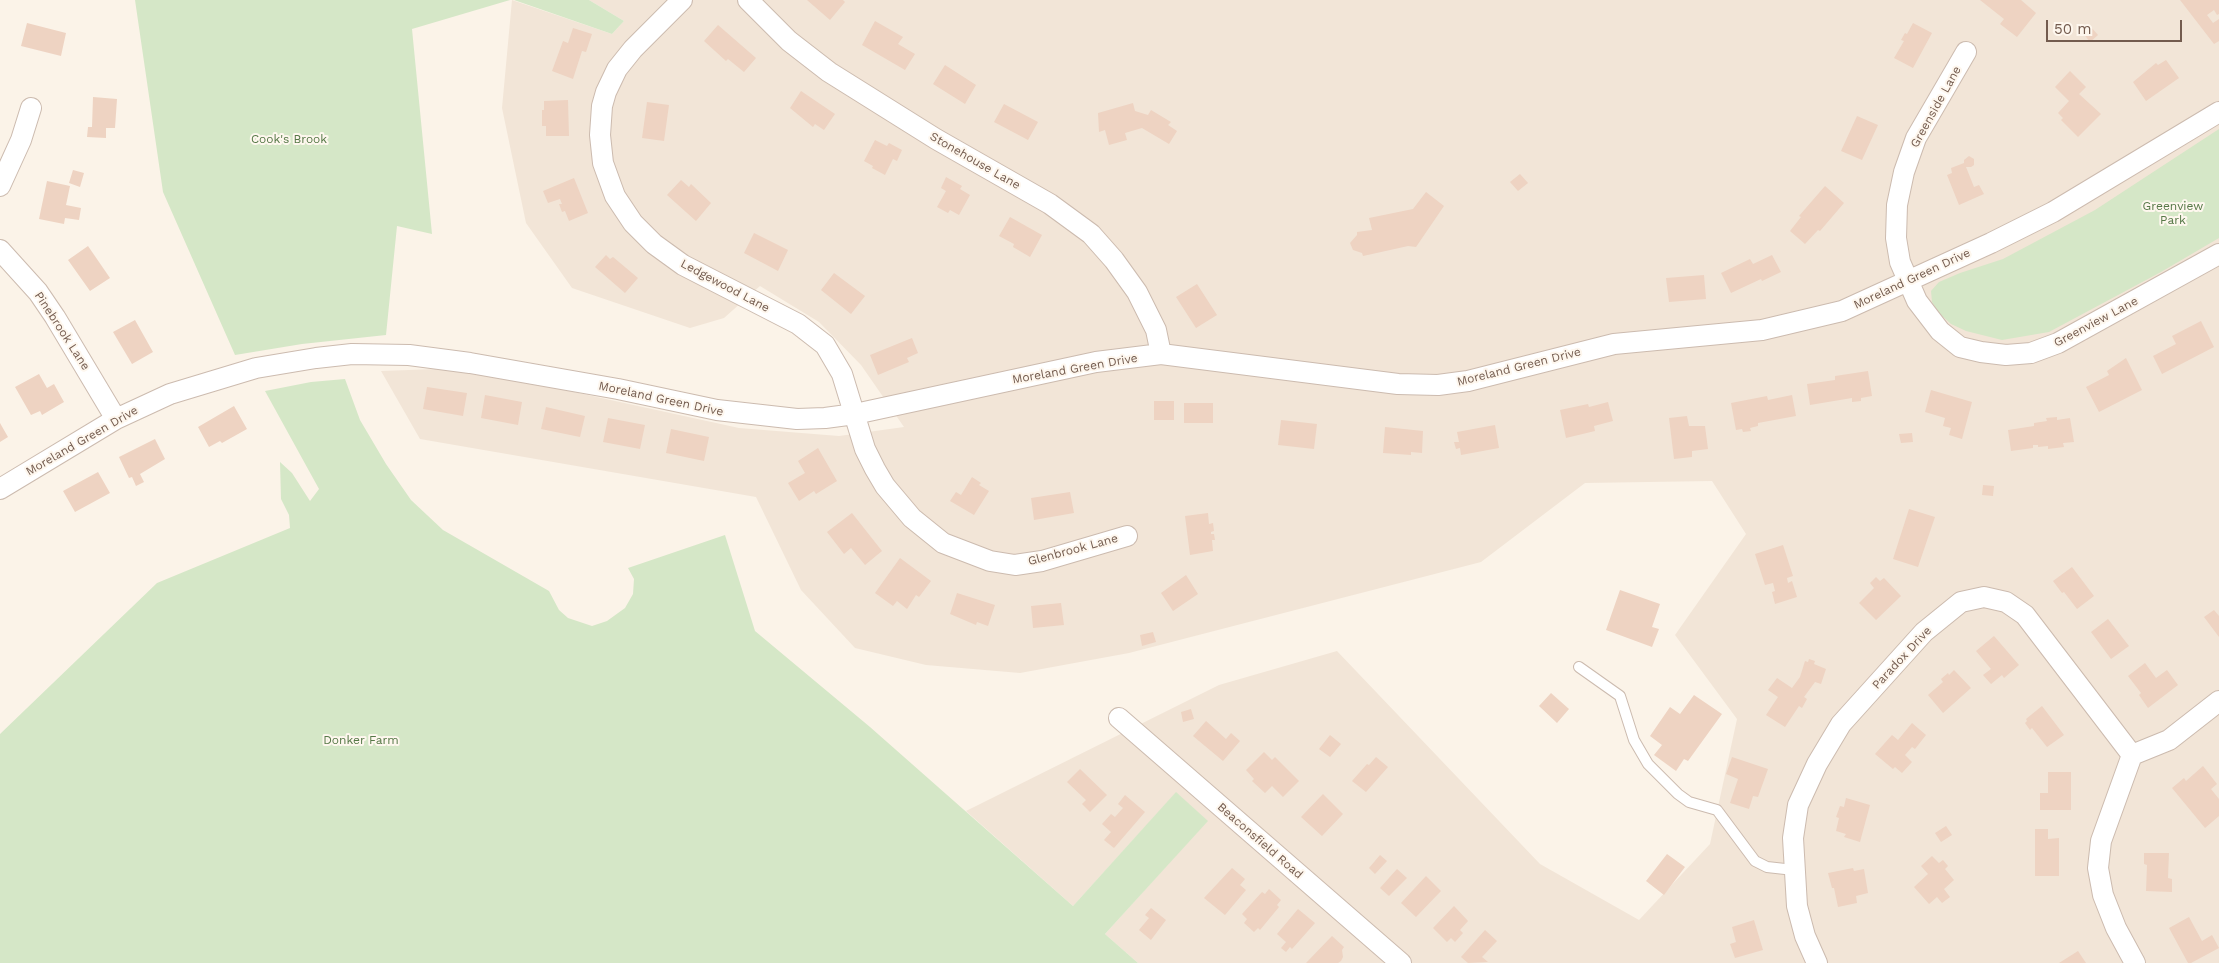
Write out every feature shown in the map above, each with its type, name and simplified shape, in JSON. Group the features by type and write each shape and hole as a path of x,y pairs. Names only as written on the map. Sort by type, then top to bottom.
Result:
{"street":[{"name":"Ledgewood Lane","path":"682,0 633,50 611,79 602,106 600,135 607,180 623,211 654,244 697,273 798,324 825,345 842,374 855,414"},
{"name":"Stonehouse Lane","path":"748,0 789,41 829,72 936,140 1050,204 1091,234 1114,260 1137,292 1156,330 1161,354"},
{"name":"Greenside Lane","path":"1907,280 1900,262 1896,238 1899,188 1916,138 1966,52"},
{"path":"0,186 21,140 31,108"},
{"name":"Moreland Green Drive","path":"0,489 116,419 170,394 249,370 316,358 378,353 470,363 618,389 734,413 810,419 855,414 1096,362 1161,354 1398,384 1429,385 1457,383 1614,344 1762,330 1842,311 1991,243 2053,212 2219,112"},
{"name":"Pinebrook Lane","path":"0,250 38,292 116,419"},
{"name":"Greenview Lane","path":"1907,280 1926,315 1940,331 1960,347 2006,355 2031,353 2058,343 2219,254"},
{"name":"Glenbrook Lane","path":"855,414 865,449 885,486 912,518 943,543 990,561 1015,564 1042,561 1127,536"},
{"name":"Paradox Drive","path":"1817,963 1805,936 1797,906 1792,838 1798,805 1816,764 1841,724 1924,632 1961,602 1984,597 2006,602 2025,615 2132,755"},
{"path":"2135,963 2116,928 2103,895 2098,868 2107,823 2132,755 2169,740 2219,701"},
{"name":"Beaconsfield Road","path":"1120,718 1401,963"}],"lane":[{"path":"1579,667 1620,696 1634,740 1648,764 1678,794 1689,802 1717,810 1755,860 1767,866 1794,870"}],"shaded area":[{"path":"512,0 612,34 624,21 589,0 2219,0 2219,963 1138,963 1105,934 1207,821 1176,793 1073,906 966,811 1219,685 1337,651 1540,864 1639,920 1710,844 1737,719 1675,635 1746,534 1712,481 1585,483 1481,562 1129,653 1020,673 926,665 855,648 801,590 756,497 420,439 381,371 464,368 739,428 839,436 904,427 861,365 819,322 760,286 724,318 690,328 572,288 526,223 502,108"}],"green space":[{"name":"Cook's Brook","path":"135,0 510,0 412,29 432,234 397,226 386,335 302,344 235,355 163,192"},
{"path":"514,0 589,0 624,21 612,34"},
{"name":"Greenview Park","path":"2219,129 2219,238 2161,272 2049,332 2002,340 1966,331 1951,324 1939,313 1932,302 1931,291 1939,282 2003,259 2095,210"},
{"name":"Donker Farm","path":"345,379 360,420 386,464 411,500 443,530 549,591 559,610 568,618 592,626 607,621 625,608 633,594 634,579 628,568 725,535 755,631 870,727 1073,906 1176,792 1208,821 1105,934 1138,963 0,963 0,734 157,583 290,528 289,515 281,499 280,462 292,473 310,501 319,489 265,391 311,382"}],"building":[{"path":"807,0 843,0 845,2 830,20"},
{"path":"1980,0 2021,0 2036,13 2017,37 2000,24 2004,19"},
{"path":"2180,0 2219,0 2219,14 2217,15 2214,10 2207,15 2213,23 2219,19 2219,41 2214,44"},
{"path":"875,21 903,37 898,44 915,54 905,70 862,45"},
{"path":"27,23 66,33 61,56 21,46"},
{"path":"1913,23 1932,33 1913,68 1894,58 1904,41 1901,40"},
{"path":"718,25 756,58 744,72 728,59 726,61 704,41"},
{"path":"2090,26 2098,35 2090,42 2083,33"},
{"path":"573,28 592,34 586,52 582,51 573,79 552,71 563,41 568,43"},
{"path":"2166,60 2179,78 2146,101 2133,82 2156,63 2158,65"},
{"path":"945,65 976,85 965,104 933,84"},
{"path":"2070,71 2086,87 2079,94 2101,114 2078,137 2061,120 2063,118 2058,113 2069,101 2055,87"},
{"path":"801,91 835,114 824,130 815,124 813,127 790,108"},
{"path":"93,97 117,99 115,128 106,128 106,138 87,137 88,127 92,127"},
{"path":"568,100 569,136 546,136 546,126 542,126 544,101"},
{"path":"647,102 669,105 664,141 642,138"},
{"path":"1133,103 1135,111 1148,115 1151,110 1171,122 1168,125 1177,131 1169,144 1142,128 1125,133 1127,140 1109,145 1105,130 1099,132 1098,113"},
{"path":"1004,104 1038,122 1028,140 994,122"},
{"path":"1857,116 1878,125 1862,160 1841,151"},
{"path":"875,140 887,146 889,143 902,150 897,161 893,159 885,175 864,161"},
{"path":"1969,156 1974,159 1974,165 1966,167 1974,187 1979,185 1984,194 1959,205 1947,175 1952,173 1951,168 1964,163 1964,160"},
{"path":"73,170 84,173 80,187 69,183"},
{"path":"1520,174 1528,183 1518,191 1510,182"},
{"path":"946,177 962,186 960,189 970,195 959,215 950,210 948,213 937,207 946,191 941,188"},
{"path":"574,178 588,213 569,221 565,211 562,212 559,204 562,204 560,199 548,203 543,191"},
{"path":"681,180 689,187 691,184 711,203 696,221 667,195"},
{"path":"47,181 70,186 66,205 81,208 79,220 65,218 64,224 39,219"},
{"path":"1825,186 1844,203 1820,231 1818,230 1805,244 1790,231 1801,217 1799,216"},
{"path":"1426,192 1444,206 1416,247 1408,246 1363,256 1362,253 1353,250 1350,243 1357,235 1357,232 1372,230 1369,218 1413,209"},
{"path":"1010,217 1042,235 1030,257 1013,247 1014,244 999,236"},
{"path":"754,233 788,250 778,271 744,253"},
{"path":"88,246 110,278 90,291 68,260"},
{"path":"606,255 610,259 613,257 638,278 625,293 595,267"},
{"path":"1772,255 1781,272 1731,293 1721,273 1750,259 1753,264"},
{"path":"834,273 865,296 851,314 821,290"},
{"path":"1704,275 1706,299 1669,302 1666,278"},
{"path":"1197,284 1217,315 1196,328 1176,297"},
{"path":"135,320 153,352 132,364 113,332"},
{"path":"2201,321 2214,347 2162,374 2153,356 2176,344 2172,336"},
{"path":"912,338 918,353 907,358 909,362 878,375 870,355"},
{"path":"2126,358 2142,390 2099,412 2086,387 2109,375 2107,371"},
{"path":"1868,371 1872,396 1861,398 1861,401 1852,402 1852,398 1810,405 1807,384 1835,380 1835,376"},
{"path":"39,374 47,388 54,384 64,402 42,415 40,411 31,415 15,387"},
{"path":"427,387 467,393 463,416 423,409"},
{"path":"1931,390 1972,402 1962,439 1949,435 1951,428 1943,426 1945,418 1925,412"},
{"path":"485,395 522,402 518,425 481,418"},
{"path":"1792,395 1796,416 1758,423 1758,426 1750,428 1751,431 1743,432 1742,429 1736,430 1731,403 1767,396 1768,400"},
{"path":"1154,401 1174,401 1174,420 1154,420"},
{"path":"1608,402 1613,421 1594,426 1595,431 1566,438 1560,410 1588,404 1589,407"},
{"path":"1184,403 1213,403 1213,423 1184,423"},
{"path":"234,406 247,429 222,443 220,441 209,447 198,427"},
{"path":"546,407 585,416 580,437 541,429"},
{"path":"1687,416 1689,426 1705,426 1708,449 1692,451 1692,457 1674,459 1669,418"},
{"path":"2057,417 2057,420 2070,418 2074,442 2063,443 2064,447 2048,449 2048,446 2038,447 2038,445 2033,445 2033,448 2011,451 2008,430 2034,426 2034,423 2047,421 2046,418"},
{"path":"608,418 645,425 640,449 603,442"},
{"path":"1281,420 1317,424 1314,449 1278,445"},
{"path":"0,423 8,437 0,442"},
{"path":"1495,425 1499,448 1461,455 1460,448 1456,449 1454,442 1459,442 1457,432"},
{"path":"1385,427 1423,431 1422,453 1411,452 1411,455 1383,453"},
{"path":"671,429 709,437 704,461 666,453"},
{"path":"1912,433 1913,442 1901,443 1899,434"},
{"path":"155,439 165,459 140,474 144,482 136,486 132,477 129,478 119,457"},
{"path":"818,448 837,481 816,494 814,491 799,501 788,483 805,473 798,461"},
{"path":"98,472 110,493 75,512 63,491"},
{"path":"972,477 981,483 979,485 989,491 974,515 950,501 956,492 961,495"},
{"path":"1983,485 1994,486 1993,496 1982,495"},
{"path":"1070,492 1074,513 1034,520 1031,498"},
{"path":"1909,509 1935,517 1918,567 1893,559"},
{"path":"852,513 882,551 865,565 851,548 844,554 827,532"},
{"path":"1208,513 1209,524 1213,523 1214,531 1211,534 1214,534 1215,540 1212,540 1213,551 1190,555 1185,516"},
{"path":"1783,545 1793,576 1787,578 1788,583 1792,581 1797,597 1775,604 1772,592 1775,591 1773,583 1765,585 1755,554"},
{"path":"900,558 931,581 919,597 916,595 907,609 897,601 893,606 875,593"},
{"path":"2072,567 2094,596 2077,609 2053,581"},
{"path":"1186,575 1198,594 1173,611 1161,593"},
{"path":"1876,577 1880,581 1884,578 1901,596 1876,620 1859,603 1874,588 1870,583"},
{"path":"1620,590 1660,604 1652,627 1659,629 1652,647 1606,630"},
{"path":"957,593 995,605 988,626 977,622 976,625 950,614"},
{"path":"1061,603 1064,625 1033,628 1031,606"},
{"path":"2214,610 2219,616 2219,637 2204,617"},
{"path":"2108,619 2129,646 2111,659 2091,632"},
{"path":"1153,632 1156,642 1142,646 1140,635"},
{"path":"1994,636 2019,665 2004,678 2002,675 1991,684 1983,675 1991,669 1976,651"},
{"path":"1809,659 1815,661 1814,664 1826,669 1821,684 1815,682 1804,697 1807,699 1802,708 1799,706 1785,727 1766,715 1778,697 1768,690 1777,678 1792,688 1800,677 1805,661 1808,662"},
{"path":"2145,663 2156,678 2167,670 2178,685 2148,708 2139,695 2141,693 2128,676"},
{"path":"1954,670 1971,688 1943,713 1928,695 1943,682 1941,679"},
{"path":"1551,693 1569,709 1557,723 1539,706"},
{"path":"1694,695 1722,714 1688,761 1684,759 1676,771 1654,755 1662,745 1650,736 1670,707 1680,714"},
{"path":"2042,706 2064,735 2047,747 2032,728 2030,730 2025,723 2026,719"},
{"path":"1191,709 1194,719 1183,722 1181,712"},
{"path":"1206,721 1226,739 1231,733 1240,741 1223,761 1193,736"},
{"path":"1912,723 1926,735 1915,749 1912,747 1905,755 1912,762 1902,773 1895,767 1893,769 1875,754 1892,735 1898,740"},
{"path":"1330,735 1341,744 1330,757 1319,749"},
{"path":"1264,752 1272,760 1275,757 1299,781 1283,797 1272,786 1265,793 1252,781 1254,779 1246,770"},
{"path":"1376,757 1388,767 1366,792 1352,781"},
{"path":"1732,757 1768,769 1758,797 1753,796 1749,809 1730,803 1738,779 1726,774"},
{"path":"2203,766 2217,784 2211,789 2219,799 2219,816 2205,828 2172,788 2184,778 2186,781"},
{"path":"1080,769 1107,795 1090,812 1082,804 1086,800 1067,782"},
{"path":"2048,772 2071,772 2071,810 2040,810 2040,793 2048,793"},
{"path":"1323,794 1343,814 1322,836 1301,817"},
{"path":"1125,795 1145,812 1114,848 1104,840 1111,832 1102,824 1111,814 1115,817 1123,808 1118,804"},
{"path":"1846,798 1870,805 1860,842 1844,837 1846,834 1836,831 1839,818 1836,817 1840,806 1844,807"},
{"path":"1946,826 1952,835 1941,842 1935,833"},
{"path":"2035,829 2048,829 2048,839 2059,838 2059,876 2035,876"},
{"path":"2144,853 2169,853 2168,878 2172,879 2172,892 2146,891 2147,865 2144,864"},
{"path":"1667,854 1685,867 1664,895 1646,881"},
{"path":"1380,855 1387,861 1375,874 1369,868"},
{"path":"1932,856 1939,863 1943,860 1948,866 1945,869 1954,880 1944,889 1950,897 1942,903 1937,897 1929,904 1914,887 1928,874 1921,866"},
{"path":"1232,868 1245,879 1240,885 1246,890 1225,915 1204,898"},
{"path":"1853,868 1854,871 1864,869 1868,893 1856,896 1857,903 1838,907 1834,888 1832,888 1828,873"},
{"path":"1397,869 1407,878 1389,896 1380,888"},
{"path":"1426,876 1441,891 1416,917 1401,903"},
{"path":"1269,889 1281,900 1277,905 1279,907 1260,930 1258,928 1254,932 1244,923 1247,919 1242,914 1262,892 1265,894"},
{"path":"1454,906 1468,921 1460,930 1463,933 1455,942 1451,938 1447,942 1433,928"},
{"path":"1151,908 1166,920 1151,940 1139,930 1149,918 1145,915"},
{"path":"1298,909 1315,923 1292,949 1290,947 1286,952 1281,948 1286,942 1277,934"},
{"path":"2189,917 2202,941 2212,935 2219,948 2191,963 2188,963 2169,928"},
{"path":"1754,920 1763,950 1735,958 1730,944 1736,942 1732,927"},
{"path":"1485,930 1497,941 1482,957 1488,962 1468,963 1461,957"},
{"path":"1332,936 1344,947 1341,961 1338,963 1306,963"},
{"path":"2078,951 2086,963 2059,963"}]}
